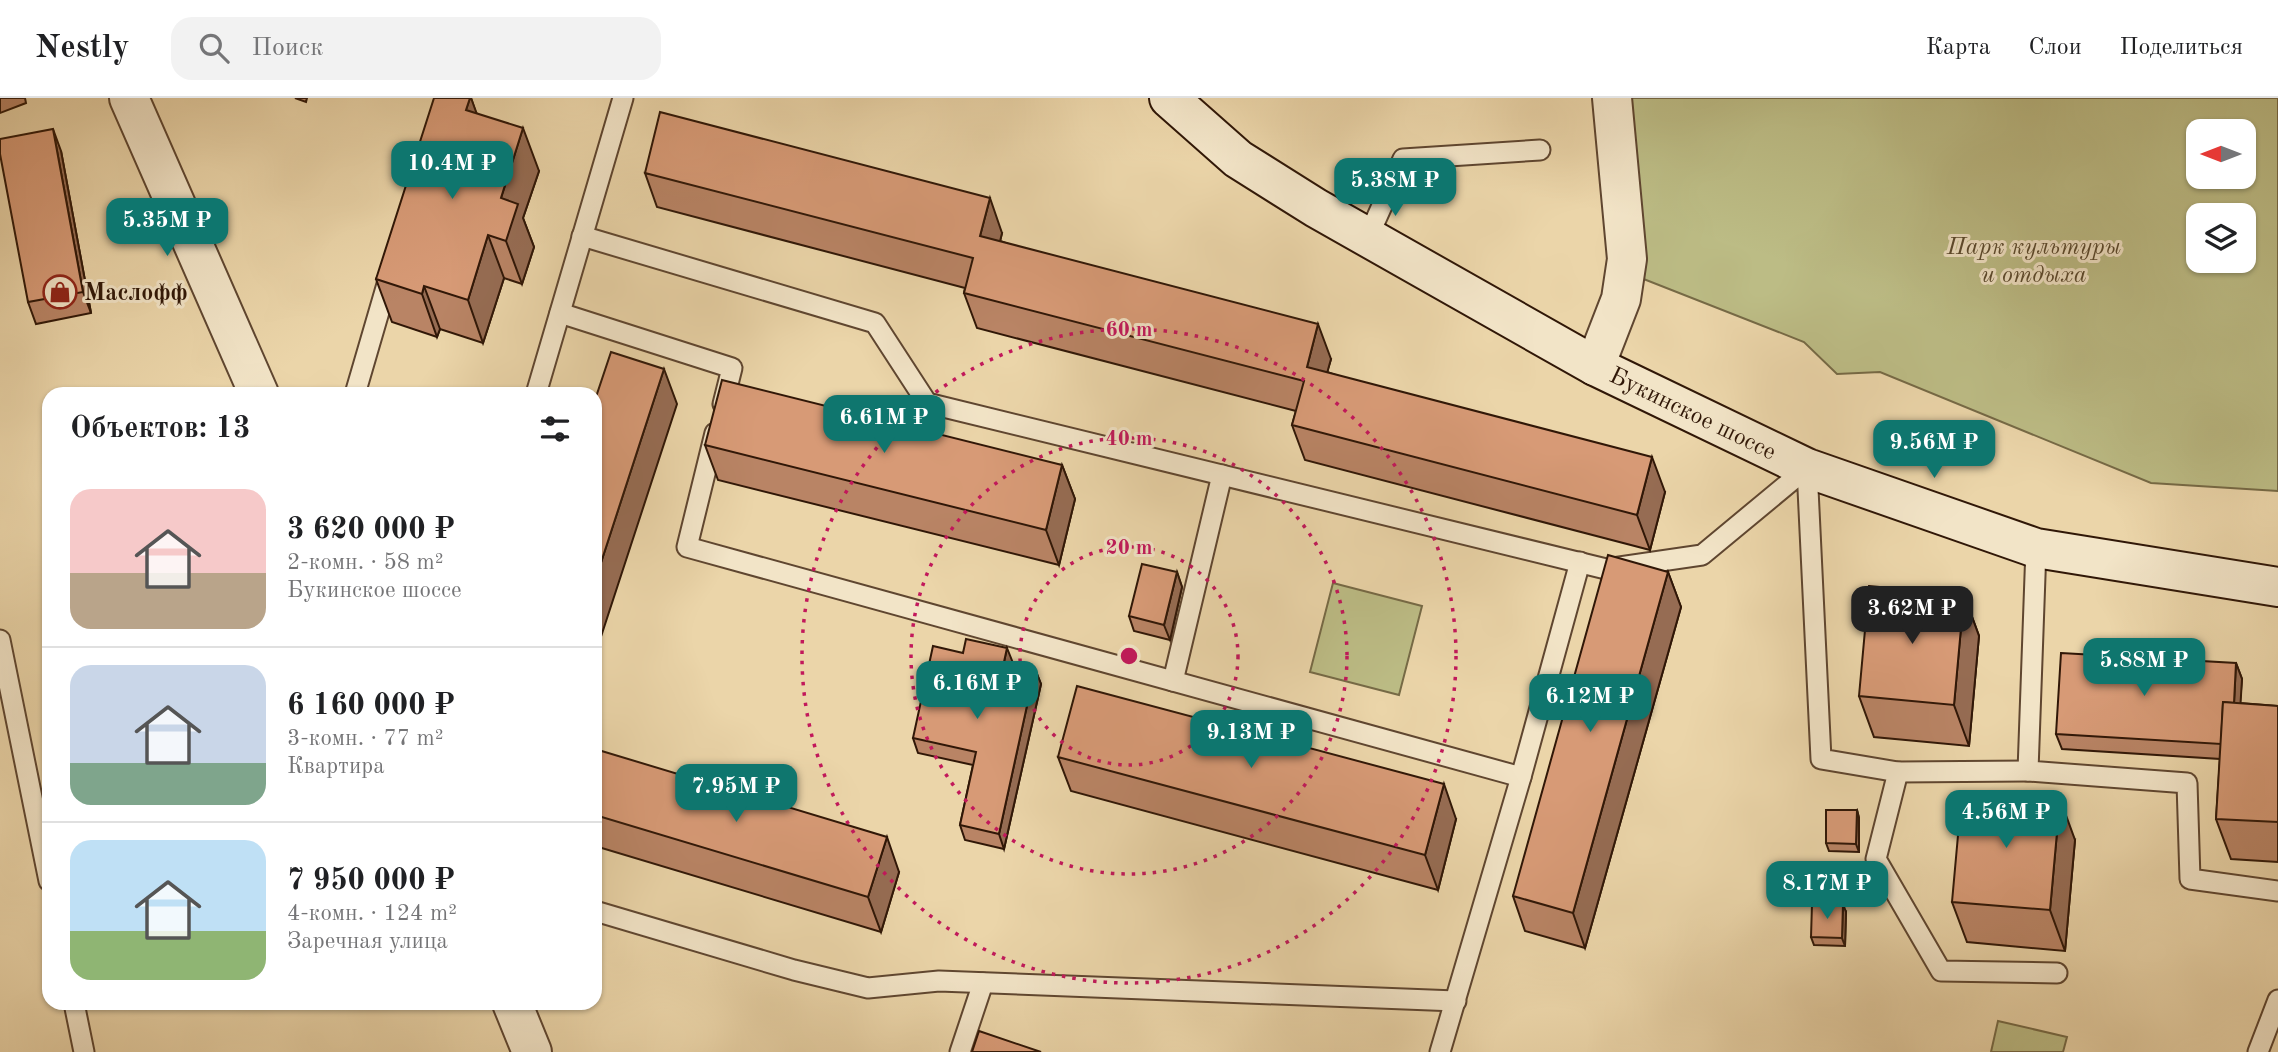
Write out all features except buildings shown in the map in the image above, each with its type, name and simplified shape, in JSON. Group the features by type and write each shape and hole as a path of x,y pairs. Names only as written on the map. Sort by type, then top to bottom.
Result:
{"main road":[{"path":"129,98 256,387"},
{"name":"Букинское шоссе","path":"1168,98 1238,159 1368,237 1595,366 1807,468 2036,548 2278,587"},
{"path":"1595,366 1621,299 1627,259 1612,98"},
{"path":"515,1010 532,1052"}],"lane":[{"path":"538,387 623,98"},
{"path":"1368,237 1403,159 1540,150"},
{"path":"582,236 875,323 927,403 1606,569 1702,555 1807,468"},
{"path":"357,387 397,252"},
{"path":"560,313 732,368 687,547 1521,777"},
{"path":"1807,468 1821,759 1898,772 2028,771 2187,783 2190,879 2278,891"},
{"path":"1173,681 1222,475"},
{"path":"2028,771 2036,548"},
{"path":"1440,1052 1521,777 1580,562"},
{"path":"0,640 42,847"},
{"path":"1898,772 1876,859 1941,971 2057,973"},
{"path":"602,913 794,970 868,988 939,981 1456,1001"},
{"path":"960,1052 983,983"},
{"path":"2258,1052 2278,1000"},
{"path":"75,1010 84,1052"}],"green space":[{"name":"Парк культуры и отдыха","path":"1625,98 2278,98 2278,491 2151,483 1880,372 1837,374 1804,342 1641,278"},
{"path":"1333,583 1422,606 1399,695 1310,672"},
{"path":"1998,1021 2067,1037 2063,1052 1991,1052"}],"place":[{"name":"Маслофф","path":"60,292"}]}
